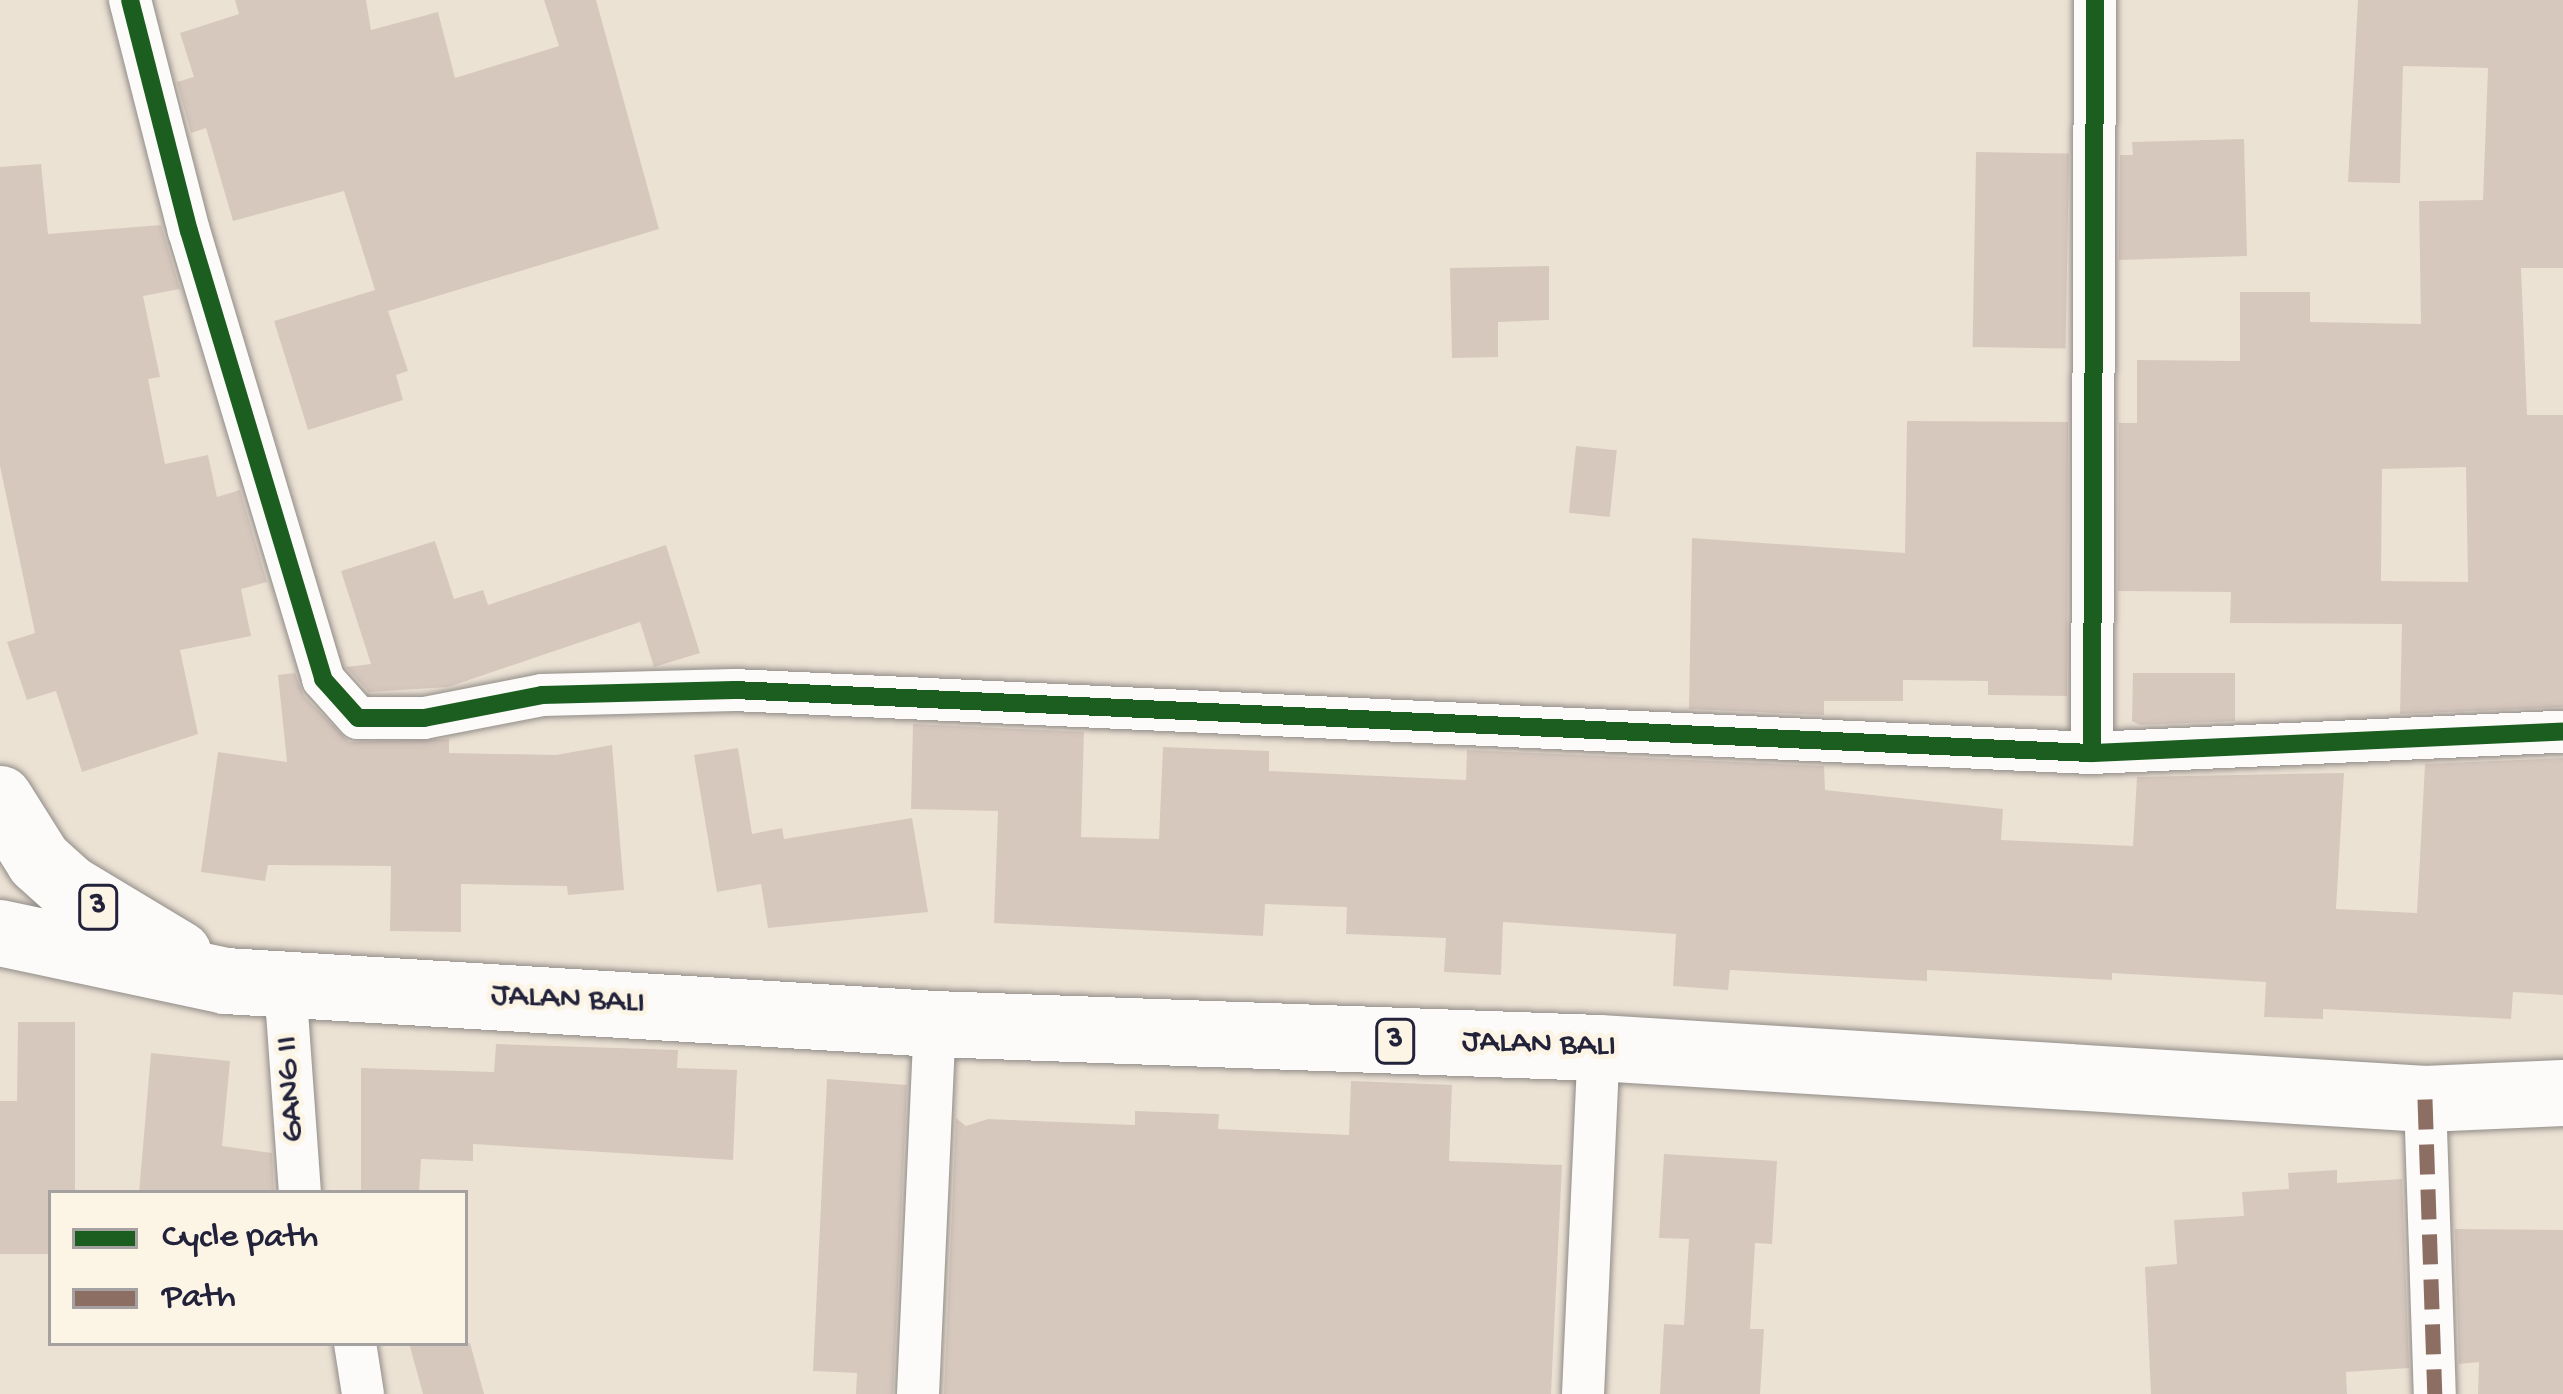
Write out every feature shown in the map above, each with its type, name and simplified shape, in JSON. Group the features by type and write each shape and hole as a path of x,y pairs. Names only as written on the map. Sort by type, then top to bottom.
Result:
{"highway":[{"name":"3","path":"0,799 39,861 69,888 256,983"},
{"name":"3","path":"0,933 256,983"},
{"name":"JALAN BALI","path":"256,983 935,1024 1599,1048 2425,1100 2563,1093"}],"street":[{"path":"130,0 189,231 323,679 339,706 358,718 424,718 542,695 829,692 2092,753 2563,732"},
{"path":"2092,753 2095,0"},
{"name":"GANG II","path":"256,983 299,1190"},
{"path":"918,1394 935,1024"},
{"path":"1583,1394 1599,1048"},
{"path":"2425,1100 2435,1394"},
{"path":"355,1346 363,1394"}],"building":[{"path":"235,0 366,0 371,30 438,12 455,78 559,46 544,0 596,0 659,229 388,311 408,371 396,375 403,400 308,430 274,321 375,290 344,191 233,221 206,128 191,133 177,82 194,77 180,33 239,14"},
{"path":"2358,0 2563,0 2563,268 2521,268 2527,415 2563,415 2563,707 2400,714 2402,624 2230,623 2231,592 2118,591 2119,423 2137,423 2137,360 2240,361 2240,292 2310,292 2310,322 2421,324 2419,201 2483,200 2488,68 2403,66 2400,183 2348,182","holes":["2466,467 2468,582 2381,581 2382,469"]},
{"path":"2244,139 2247,256 2119,260 2120,155 2133,155 2132,142"},
{"path":"1976,152 2069,154 2066,349 1973,347"},
{"path":"41,164 48,234 161,225 180,289 143,296 160,377 148,379 165,464 208,455 217,497 240,490 267,582 241,589 251,636 180,650 198,734 82,772 56,691 27,700 7,642 35,633 0,466 0,167"},
{"path":"1549,266 1549,320 1498,322 1498,357 1452,358 1450,268"},
{"path":"1907,421 2068,422 2067,696 1988,695 1988,681 1903,680 1903,701 1824,701 1824,715 1689,709 1692,538 1905,553"},
{"path":"1576,446 1617,450 1610,517 1569,513"},
{"path":"435,541 454,599 483,590 488,605 666,545 700,653 654,667 640,622 448,687 369,692 346,667 371,664 341,571"},
{"path":"295,673 304,696 349,742 449,739 449,753 556,755 612,745 624,890 568,895 567,886 461,884 461,932 390,931 391,866 268,865 265,881 201,872 218,752 287,762 278,675"},
{"path":"2133,673 2235,673 2235,721 2140,725 2132,721"},
{"path":"913,724 1084,732 1081,837 1159,839 1163,747 1269,751 1269,771 1466,780 1467,750 1824,766 1825,790 2003,809 2001,840 2133,846 2137,777 2344,773 2336,909 2417,913 2425,764 2563,758 2563,995 2513,992 2511,1019 2323,1009 2323,1019 2264,1017 2266,982 2112,973 2112,980 1927,970 1927,981 1730,970 1728,990 1673,986 1676,934 1503,922 1501,975 1444,972 1446,938 1346,934 1347,907 1265,904 1263,936 994,923 998,811 911,809"},
{"path":"738,748 752,834 782,828 784,839 912,818 928,912 768,928 761,884 717,892 694,755"},
{"path":"18,1022 75,1022 75,1190 48,1190 48,1254 0,1254 0,1101 17,1101"},
{"path":"496,1044 678,1050 677,1068 737,1070 733,1160 473,1144 473,1161 421,1159 419,1190 361,1190 361,1068 494,1072"},
{"path":"151,1053 230,1061 222,1146 272,1153 274,1190 139,1190"},
{"path":"827,1079 907,1085 893,1394 856,1394 857,1373 813,1371"},
{"path":"1351,1081 1452,1085 1449,1161 1562,1165 1551,1394 944,1394 956,1118 966,1126 988,1119 1135,1125 1135,1111 1219,1114 1218,1129 1349,1135"},
{"path":"1664,1154 1777,1161 1772,1244 1755,1243 1750,1329 1764,1329 1760,1394 1660,1394 1664,1324 1684,1325 1689,1239 1659,1238"},
{"path":"2337,1170 2337,1183 2402,1179 2409,1368 2346,1372 2347,1394 2151,1394 2145,1267 2177,1264 2174,1220 2244,1216 2242,1192 2289,1189 2288,1173"},
{"path":"2455,1229 2563,1230 2563,1394 2478,1394 2479,1362 2459,1364"},
{"path":"470,1343 484,1394 423,1394 410,1346"}],"marked path":[{"path":"2425,1099 2435,1394"}],"cycle path":[{"path":"130,0 189,231 323,679 358,718 424,718 542,695 734,690 2092,753 2563,732"},
{"path":"2092,753 2095,0"}]}
